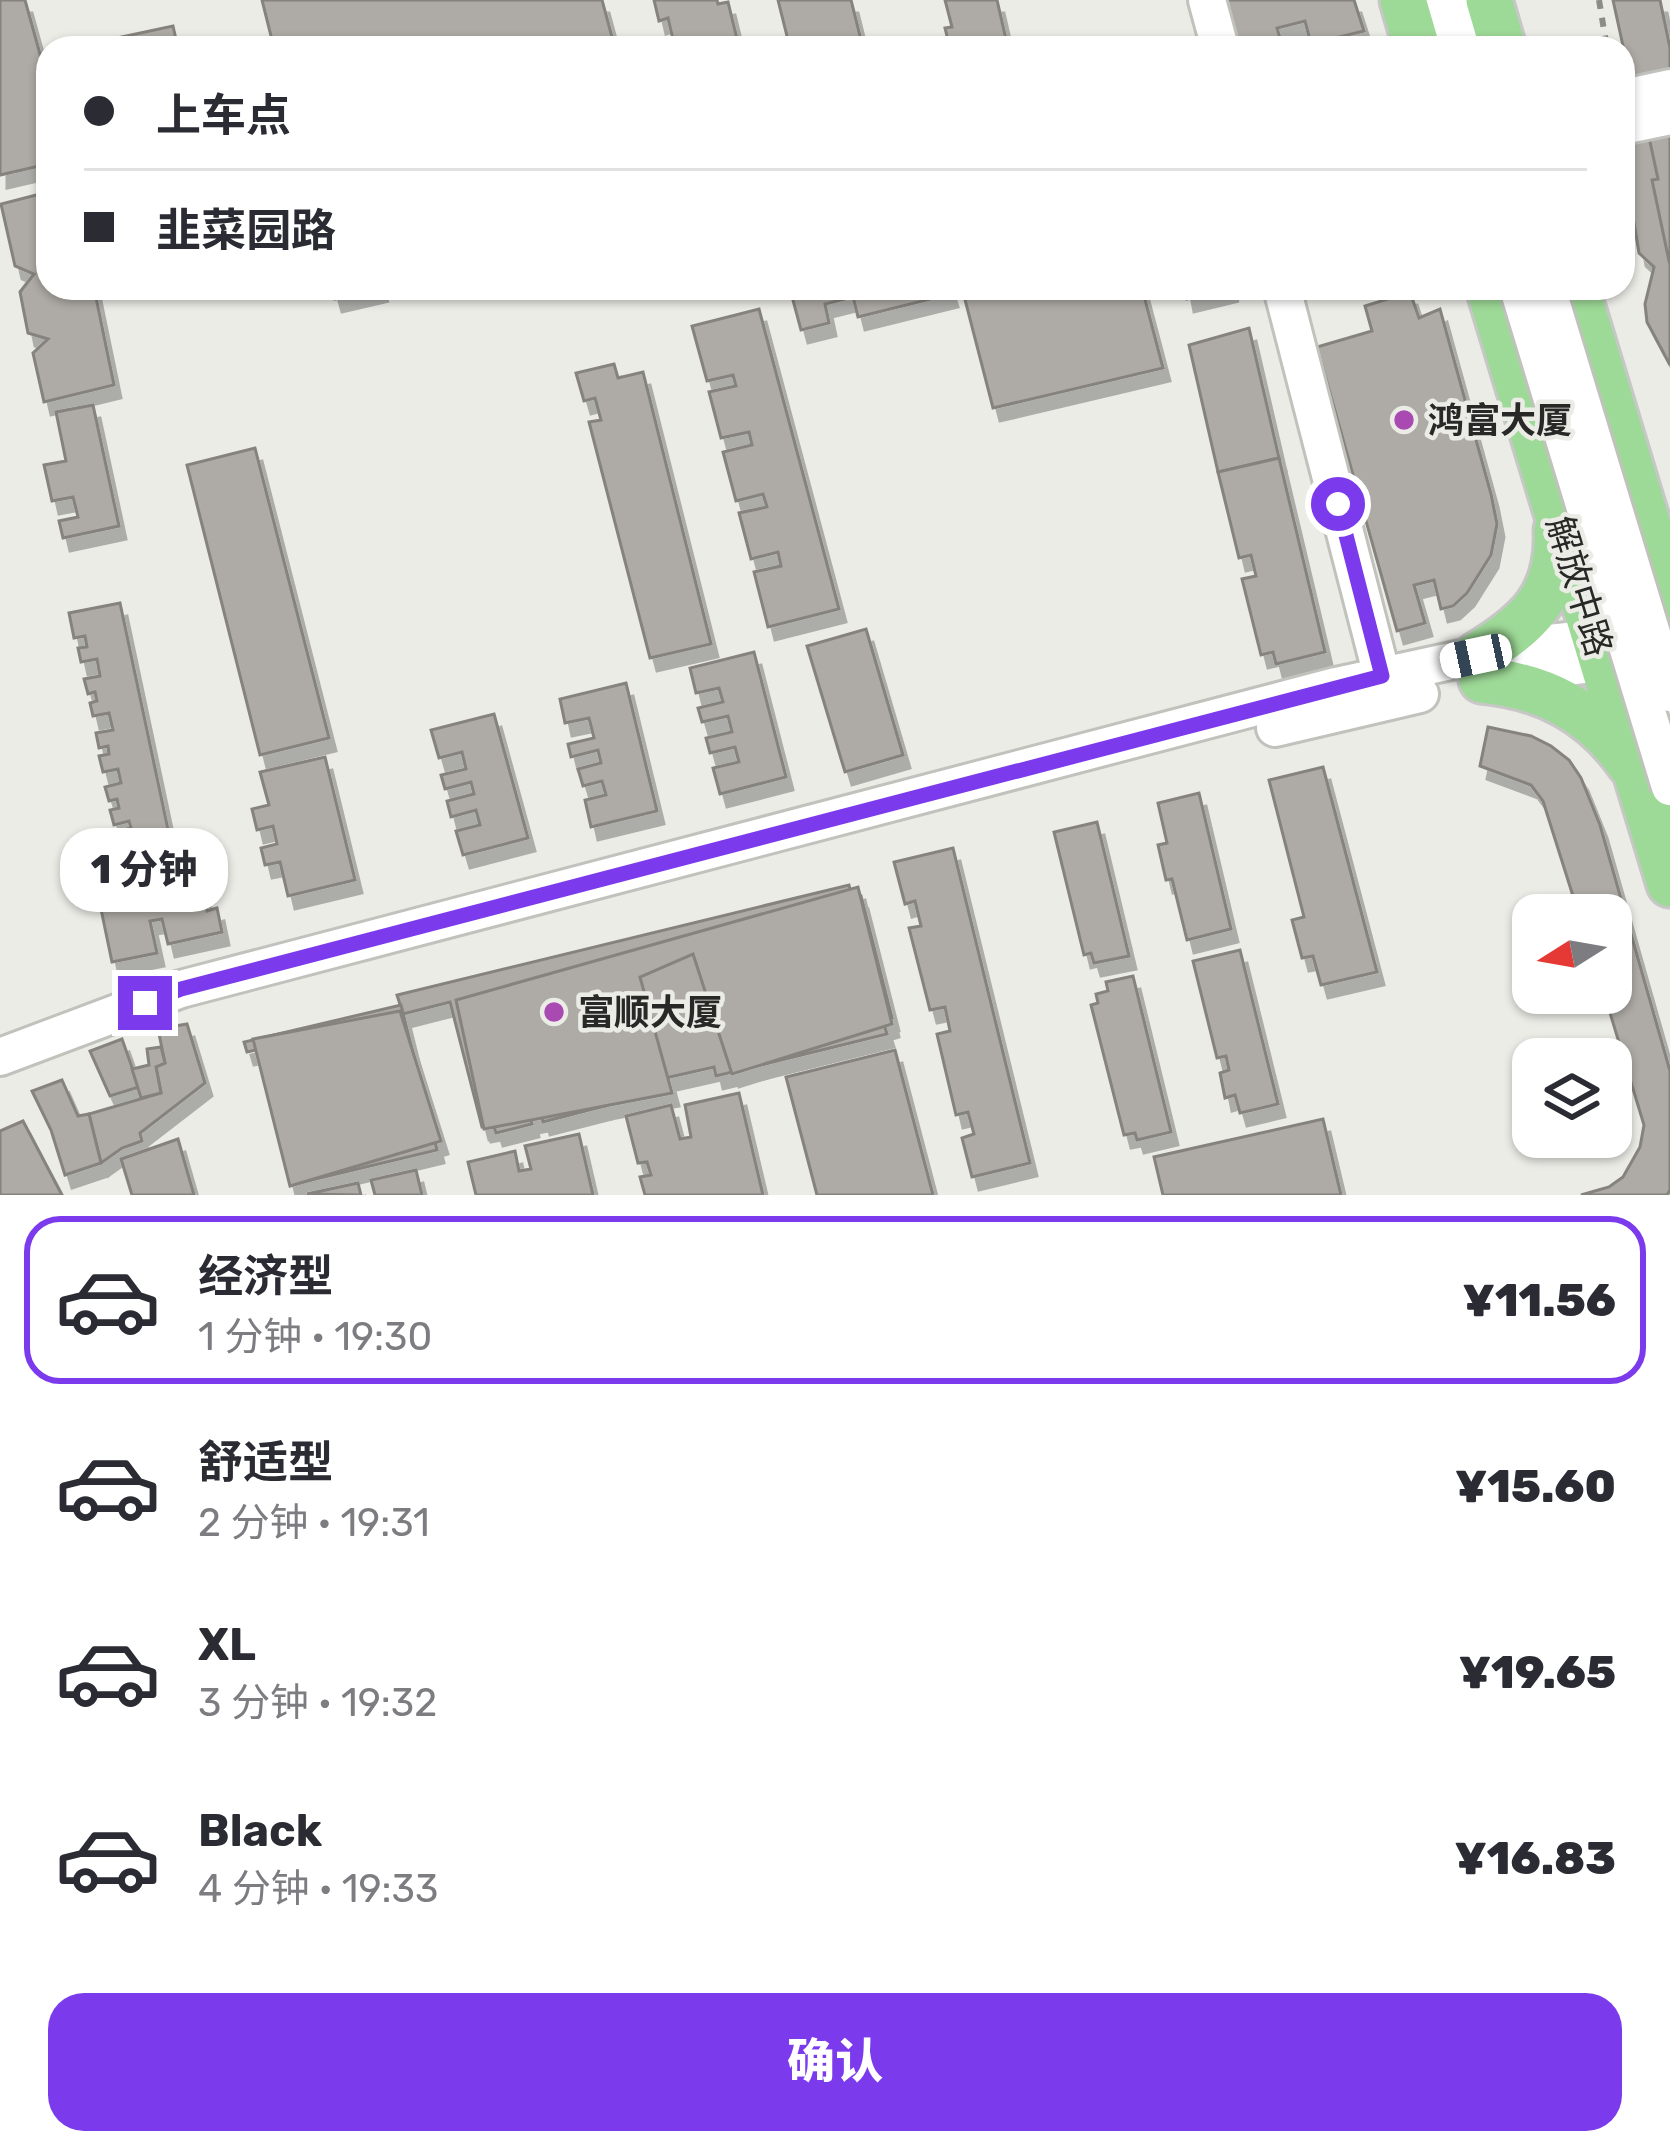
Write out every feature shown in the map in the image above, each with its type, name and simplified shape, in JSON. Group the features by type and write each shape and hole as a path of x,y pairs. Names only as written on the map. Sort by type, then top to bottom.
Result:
{"main road":[{"path":"1402,0 1413,36"},
{"path":"1489,0 1500,36"},
{"name":"解放中路","path":"1493,300 1599,649 1654,781 1670,884"},
{"path":"1580,300 1670,598"},
{"path":"1556,509 1558,543 1545,597 1479,668 1548,694 1605,734 1654,781"}],"street":[{"path":"1207,0 1217,36"},
{"path":"1432,0 1442,36"},
{"path":"1461,0 1472,36"},
{"path":"1635,95 1670,88"},
{"path":"1635,123 1670,116"},
{"path":"1285,300 1382,676"},
{"name":"解放中路","path":"1521,300 1654,781"},
{"name":"解放中路","path":"1551,300 1670,693"},
{"path":"1599,649 1670,631"},
{"path":"0,1078 149,1017 1341,711 1479,668 1520,646 1670,656"},
{"path":"0,1057 181,989 1382,676 1479,668"}],"path":[{"path":"1599,0 1605,36"}],"building":[{"path":"0,0 25,0 36,40 36,167 0,175"},
{"path":"262,0 602,0 612,36 271,36"},
{"path":"654,0 728,2 736,36 672,36 668,18 659,21"},
{"path":"778,0 851,0 860,36 787,36"},
{"path":"945,0 997,0 1005,36 947,36 945,28 952,27"},
{"path":"1225,0 1354,0 1364,31 1309,36 1305,21 1277,28 1279,36 1235,36"},
{"path":"1613,0 1660,0 1670,70 1635,77 1635,36 1621,36"},
{"path":"173,26 175,36 126,36"},
{"path":"1670,133 1670,365 1647,322 1645,304 1654,267 1639,253 1635,229 1635,139"},
{"path":"1670,133 1669,261 1652,180 1658,179 1649,137"},
{"path":"36,195 36,300 96,300 114,385 44,402 33,353 48,339 28,333 20,292 34,274 15,266 1,204"},
{"path":"793,300 841,300 825,304 829,323 801,330"},
{"path":"854,300 927,300 858,317"},
{"path":"965,300 1145,300 1163,368 993,408"},
{"name":"鸿富大厦","path":"1413,300 1419,318 1440,309 1497,524 1491,555 1467,593 1453,606 1441,609 1434,580 1414,585 1425,623 1397,631 1317,347 1372,331 1365,306"},
{"path":"759,309 839,609 768,627 754,572 781,566 778,552 751,559 739,513 767,507 763,494 736,501 723,452 752,445 749,432 721,438 709,392 736,386 733,375 707,381 692,326"},
{"path":"1249,328 1279,458 1218,472 1189,345"},
{"path":"614,364 618,378 643,372 711,644 650,658 589,422 601,420 595,398 584,401 576,373"},
{"path":"93,405 119,526 63,538 59,521 78,517 73,497 52,501 44,465 66,461 56,412"},
{"path":"255,448 329,738 260,755 187,465"},
{"path":"1279,458 1325,652 1276,664 1273,652 1261,655 1242,579 1256,576 1251,555 1239,558 1218,472"},
{"path":"120,603 170,839 112,851 109,833 131,828 129,821 114,825 110,810 119,808 117,799 109,801 105,787 121,783 118,769 103,772 99,756 109,754 108,746 99,748 96,733 113,730 109,713 93,716 90,703 97,701 95,692 88,694 84,679 100,676 97,659 81,662 78,648 87,647 85,636 74,638 69,613"},
{"path":"866,629 903,755 845,772 807,646"},
{"path":"754,652 786,777 720,794 713,768 739,762 735,747 710,753 706,738 732,732 728,716 702,722 698,708 723,702 719,688 696,693 690,668"},
{"path":"626,683 657,811 591,827 585,800 606,795 602,781 583,786 578,769 601,763 598,750 571,757 568,744 594,738 589,718 565,723 560,699"},
{"path":"494,714 528,838 463,855 456,831 480,825 476,810 451,817 447,801 474,794 471,782 445,789 441,775 466,769 462,752 439,758 431,730"},
{"path":"1488,727 1531,736 1569,760 1600,825 1620,894 1572,894 1543,801 1531,785 1480,766"},
{"path":"325,757 355,880 288,896 280,862 265,865 261,848 277,844 273,826 257,830 252,809 269,805 260,772"},
{"path":"1323,767 1377,972 1321,985 1313,956 1302,958 1292,920 1304,917 1269,780"},
{"path":"1199,793 1231,929 1187,940 1158,845 1167,843 1158,803"},
{"path":"1097,822 1129,956 1094,963 1091,953 1084,955 1054,832"},
{"path":"188,843 192,866 198,865 207,911 217,908 222,932 168,944 162,919 150,921 157,953 112,962 90,856 131,847 142,896 154,893 146,852"},
{"path":"953,848 1030,1163 972,1177 962,1138 974,1134 968,1112 956,1115 937,1034 950,1031 945,1007 930,1010 909,928 921,926 915,901 905,904 894,862"},
{"name":"富顺大厦","path":"849,885 852,898 861,896 892,1018 883,1021 887,1034 716,1076 714,1067 652,1081 656,1092 615,1101 612,1090 601,1093 605,1106 543,1122 541,1113 530,1115 532,1124 496,1133 493,1124 482,1127 450,1002 403,1014 397,995"},
{"name":"富顺大厦","path":"858,887 892,1024 732,1074 693,954 640,977 672,1093 484,1129 456,1000"},
{"path":"1632,937 1670,1071 1667,1195 1581,1195 1609,1187 1623,1177 1640,1147 1644,1125 1632,1085 1632,1038 1618,1038 1610,1014 1632,1014"},
{"path":"1240,950 1278,1104 1240,1113 1235,1095 1225,1098 1220,1073 1229,1070 1226,1056 1217,1058 1193,961"},
{"path":"1133,976 1171,1132 1137,1140 1135,1133 1124,1135 1091,1005 1098,1003 1096,994 1108,991 1106,982"},
{"path":"401,1005 437,1150 295,1184 261,1049 247,1052 244,1042"},
{"path":"400,1011 441,1141 290,1186 253,1039"},
{"path":"187,1024 205,1083 140,1133 142,1141 101,1163 89,1114 161,1093 156,1067 165,1063 158,1029"},
{"path":"122,1039 139,1087 110,1096 90,1051"},
{"path":"161,1047 165,1063 156,1067 161,1093 141,1098 132,1069 149,1065 147,1049"},
{"path":"895,1050 933,1195 817,1195 786,1077"},
{"path":"62,1080 78,1116 89,1114 101,1163 65,1175 32,1091"},
{"path":"739,1093 763,1195 645,1195 640,1177 651,1175 647,1162 638,1163 626,1116 671,1105 680,1139 691,1137 685,1105"},
{"path":"1323,1119 1341,1195 1163,1195 1154,1157"},
{"path":"23,1121 62,1195 0,1195 0,1131"},
{"path":"579,1134 593,1195 476,1195 468,1162 515,1151 519,1171 531,1169 525,1146"},
{"path":"178,1139 194,1195 132,1195 121,1159"},
{"path":"416,1170 422,1195 375,1195 371,1180"},
{"path":"358,1183 361,1195 307,1194"}],"place":[{"name":"鸿富大厦","path":"1404,420"},
{"name":"富顺大厦","path":"554,1012"}],"route":[{"path":"145,1003 181,989 1382,676 1338,504"}]}
